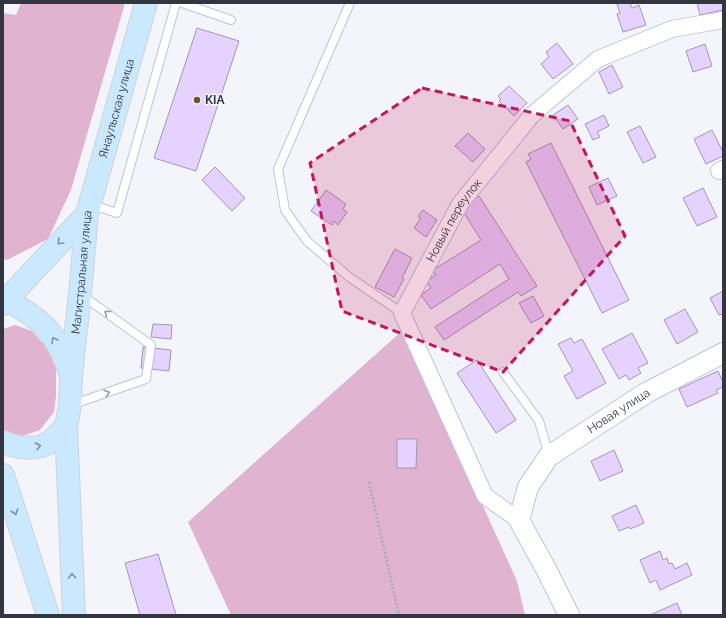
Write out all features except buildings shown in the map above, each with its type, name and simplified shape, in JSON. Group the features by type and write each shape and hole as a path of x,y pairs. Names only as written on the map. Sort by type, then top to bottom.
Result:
{"main road":[{"name":"Янаульская улица","path":"88,209 146,3"},
{"name":"Магистральная улица","path":"74,615 68,416 88,209"},
{"name":"Магистральная улица","path":"71,375 60,350 48,330 34,317 4,300 88,209"},
{"path":"3,442 20,447 35,448 48,443 68,416"},
{"path":"4,479 48,615"}],"street":[{"name":"Новый переулок","path":"402,312 460,204 532,115 598,59 672,29 723,20"},
{"path":"402,312 485,496 519,520 569,615"},
{"name":"Новая улица","path":"519,520 528,486 549,456 646,393 723,352"}],"lane":[{"path":"88,209 117,213 176,3"},
{"path":"182,3 231,20"},
{"path":"350,3 278,169 279,176 285,210 307,241 350,277 402,312"},
{"path":"68,416 146,379 151,345 80,294"},
{"path":"502,372 539,421 549,456"}],"path":[{"path":"369,482 398,615"}],"highlighted area":[{"path":"422,88 570,121 625,236 503,372 342,311 310,163"}],"shaded area":[{"path":"21,3 125,3 71,190 48,239 7,260 3,259 3,13 16,15"},
{"path":"15,325 32,331 50,351 56,369 56,396 54,412 40,430 22,436 3,430 3,329"},
{"path":"403,330 517,581 525,615 231,615 188,522"}],"place":[{"name":"KIA","path":"197,100"}]}
